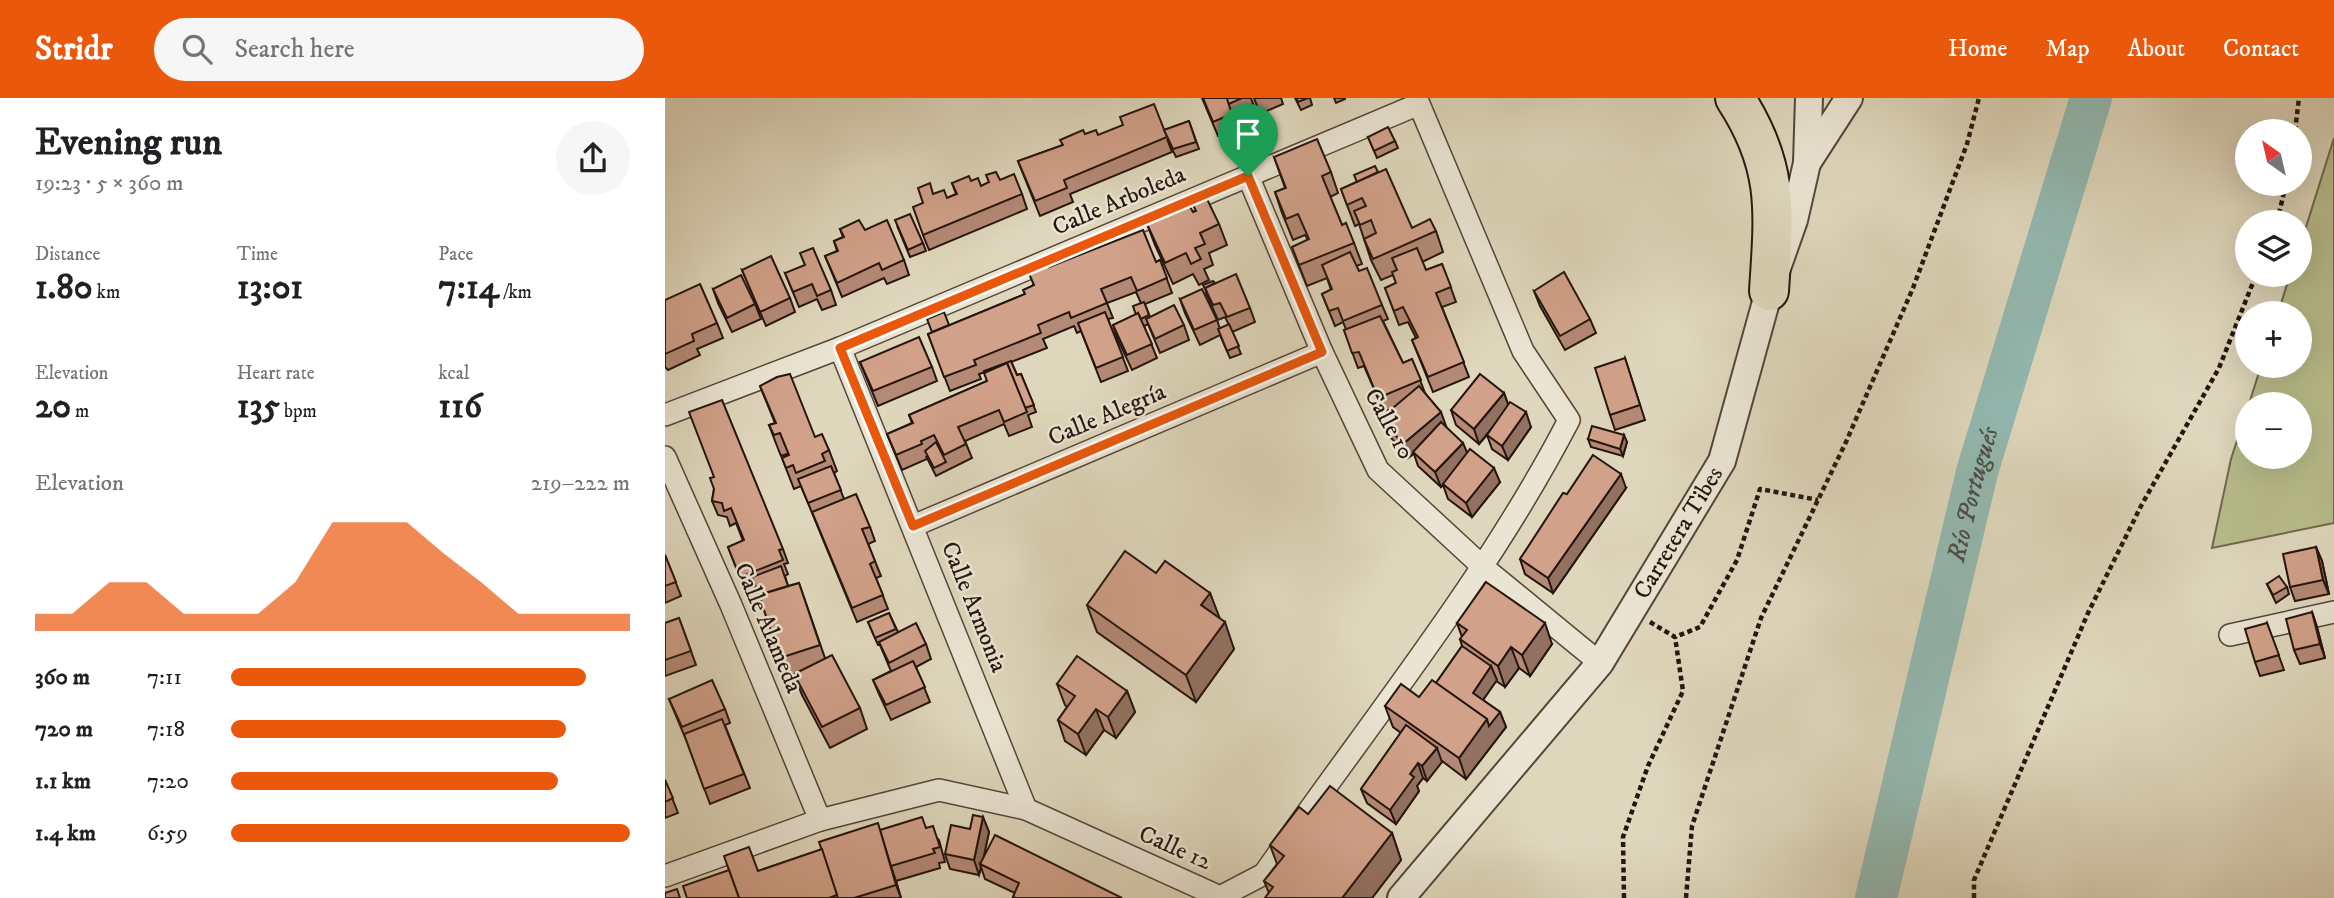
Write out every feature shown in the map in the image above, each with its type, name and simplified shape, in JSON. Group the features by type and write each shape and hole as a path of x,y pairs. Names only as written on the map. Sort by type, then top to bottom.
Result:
{"highway":[{"path":"1735,98 1758,136 1768,166 1772,192 1769,291"}],"street":[{"name":"Carretera Tibes","path":"1401,898 1600,663 1722,461 1769,291 1794,220 1807,163 1809,98"},
{"path":"1807,163 1849,98"},
{"name":"Calle Arboleda","path":"665,415 840,348 1419,104 1523,351 1569,420 1547,461"},
{"name":"Calle 10","path":"1248,176 1322,352 1378,470 1483,567 1600,663"},
{"name":"Calle Armonia","path":"840,348 1026,809"},
{"name":"Calle Alegría","path":"913,526 1322,352"},
{"name":"Calle Alameda","path":"665,457 731,605 820,820"},
{"name":"Calle 12","path":"665,876 820,820 939,790 1026,809 1220,897 1264,874 1483,567 1547,461"},
{"path":"2230,635 2334,612"}],"path":[{"path":"1686,898 1692,826 1761,618 1818,500 1913,288 1967,144 1979,98"},
{"path":"2296,119 2299,98"},
{"path":"1974,898 1974,880 2088,613 2141,506 2219,368 2251,287"},
{"path":"1675,637 1700,627 1737,560 1760,489 1818,500"},
{"path":"1632,611 1675,637"},
{"path":"1624,898 1623,837 1648,766 1683,691 1675,637"}],"green space":[{"path":"2334,138 2334,523 2212,548 2235,447 2235,469 2312,469 2312,392 2253,392 2257,378 2312,378 2312,301 2282,301 2286,287 2312,287 2311,210"}],"building":[{"path":"1203,98 1242,98 1229,104 1227,99 1232,114 1213,122"},
{"path":"1154,104 1167,137 1064,180 1067,188 1035,201 1018,161 1063,145 1060,140 1083,130 1085,134 1096,130 1098,135 1123,125 1120,117"},
{"path":"1189,121 1196,142 1173,149 1164,130"},
{"path":"1388,127 1395,141 1374,151 1368,137"},
{"path":"1317,139 1331,172 1322,176 1342,225 1346,223 1354,243 1299,265 1292,247 1309,239 1298,214 1286,219 1275,192 1286,188 1274,157"},
{"path":"1375,166 1378,172 1357,182 1354,175"},
{"path":"1386,169 1412,228 1430,219 1436,231 1373,259 1364,239 1376,233 1371,220 1360,225 1354,211 1366,206 1362,198 1347,205 1341,189"},
{"path":"996,172 1000,180 1014,174 1022,194 923,235 913,207 923,203 918,188 930,183 933,194 944,190 947,198 957,194 952,183 969,176 971,181 978,178 981,186 989,182 986,175"},
{"path":"1207,199 1219,224 1200,233 1205,244 1195,248 1201,259 1191,264 1186,253 1165,263 1147,224 1189,205 1193,212 1196,211 1193,205"},
{"path":"910,214 923,243 908,250 895,220"},
{"path":"859,220 865,230 887,220 904,260 882,270 879,263 837,283 825,256 838,251 834,241 844,237 840,229"},
{"path":"1143,230 1156,262 1160,260 1167,278 1137,291 1131,277 1101,289 1107,303 1071,318 1069,312 1038,325 1041,333 974,360 976,365 944,377 928,334 1025,294 1023,290 1034,285 1027,269 1048,261 1049,267"},
{"path":"813,248 831,290 817,296 812,284 793,292 785,273 805,265 800,253"},
{"path":"1417,248 1426,270 1442,264 1451,287 1436,293 1464,362 1428,377 1412,340 1418,337 1403,307 1394,311 1385,288 1396,283 1392,272 1397,270 1392,258"},
{"path":"1350,252 1359,271 1367,268 1382,305 1343,321 1338,308 1329,311 1322,294 1332,289 1322,265"},
{"path":"771,256 790,298 760,312 742,270"},
{"path":"1564,272 1590,319 1560,336 1534,291"},
{"path":"1236,274 1250,308 1227,317 1220,303 1213,305 1205,288"},
{"path":"741,275 755,304 727,318 713,289"},
{"path":"1213,281 1215,283 1205,288 1207,293 1203,285"},
{"path":"700,284 717,323 692,334 694,341 665,354 665,300"},
{"path":"1202,289 1217,320 1194,330 1180,299"},
{"path":"1144,302 1149,315 1141,319 1138,313 1136,315 1133,306"},
{"path":"1174,305 1184,325 1155,339 1146,319"},
{"path":"944,312 949,325 932,332 927,319"},
{"path":"1105,312 1123,357 1096,368 1078,323"},
{"path":"1138,313 1152,344 1127,355 1113,325"},
{"path":"1380,316 1403,363 1412,359 1421,380 1378,398 1359,352 1352,353 1344,330"},
{"path":"1229,324 1239,346 1227,351 1218,329"},
{"path":"919,337 932,367 873,391 860,362"},
{"path":"1625,358 1640,405 1610,415 1595,368"},
{"path":"1011,361 1017,375 1021,374 1034,405 1025,408 1007,363 985,373 984,371"},
{"path":"1007,363 1027,412 1004,422 999,410 958,427 966,444 944,455 934,435 921,441 922,444 896,455 887,434 913,423 909,415 987,381 984,373"},
{"path":"790,374 815,437 822,434 829,450 822,454 825,461 796,473 793,465 786,468 782,458 789,455 780,433 774,435 769,425 776,423 760,386"},
{"path":"1480,374 1504,393 1474,429 1451,410"},
{"path":"1419,386 1441,412 1403,444 1381,418"},
{"path":"722,400 783,549 779,550 783,560 740,577 728,547 744,540 731,508 724,511 722,503 712,501 714,489 710,478 714,477 689,412"},
{"path":"1510,402 1526,412 1502,446 1487,435"},
{"path":"1441,422 1463,443 1435,472 1413,452"},
{"path":"1592,426 1624,435 1620,449 1588,439"},
{"path":"936,442 946,462 934,468 925,451"},
{"path":"1470,449 1494,468 1466,503 1443,484"},
{"path":"1593,455 1621,474 1548,578 1520,559 1563,493 1567,494"},
{"path":"831,466 841,490 808,503 798,479"},
{"path":"856,494 870,527 862,529 875,561 870,564 883,595 852,608 812,512"},
{"path":"2316,547 2323,580 2290,587 2283,554"},
{"path":"1125,551 1156,573 1165,561 1210,593 1201,605 1225,622 1186,675 1087,605"},
{"path":"665,555 676,582 665,586"},
{"path":"781,566 788,586 759,595 752,577"},
{"path":"2279,576 2287,587 2273,595 2267,584"},
{"path":"1486,582 1545,623 1522,655 1511,647 1498,666 1460,639 1467,630 1457,623"},
{"path":"799,583 820,645 780,658 759,595"},
{"path":"2312,612 2320,644 2294,650 2286,619"},
{"path":"889,613 896,629 875,638 868,622"},
{"path":"679,618 691,651 665,660 665,623"},
{"path":"916,623 926,644 889,663 879,642"},
{"path":"2267,623 2279,655 2255,662 2245,629"},
{"path":"1462,646 1491,666 1473,693 1500,712 1489,726 1487,719 1436,683"},
{"path":"832,655 860,708 822,727 794,674"},
{"path":"1077,656 1127,691 1108,717 1096,709 1078,734 1058,720 1075,696 1057,684"},
{"path":"913,661 925,687 886,705 873,680"},
{"path":"712,680 725,709 682,727 669,699"},
{"path":"1432,680 1487,719 1459,758 1385,706 1401,684 1419,697"},
{"path":"722,719 744,774 704,789 684,734"},
{"path":"1406,725 1437,748 1422,766 1418,763 1410,774 1414,777 1390,810 1361,789"},
{"path":"665,780 673,798 665,802"},
{"path":"1330,786 1392,833 1342,898 1265,898 1273,887 1264,881 1284,856 1270,845 1299,807 1308,814"},
{"path":"973,815 983,817 974,860 945,854 951,825 970,829"},
{"path":"922,817 926,828 933,826 940,847 933,849 935,853 891,866 880,830"},
{"path":"878,823 896,885 854,898 838,898 819,842"},
{"path":"995,835 1122,898 1013,897 1019,883 980,864"},
{"path":"749,847 758,871 822,849 837,895 829,898 739,898 724,856"},
{"path":"729,870 739,898 687,898 683,886"},
{"path":"677,889 680,898 665,898 665,893"}],"waterway":[{"name":"Río Portugués","path":"1876,898 1977,472 2091,98"}],"route":[{"path":"1248,176 1322,352 913,526 840,348 1248,176"}]}
